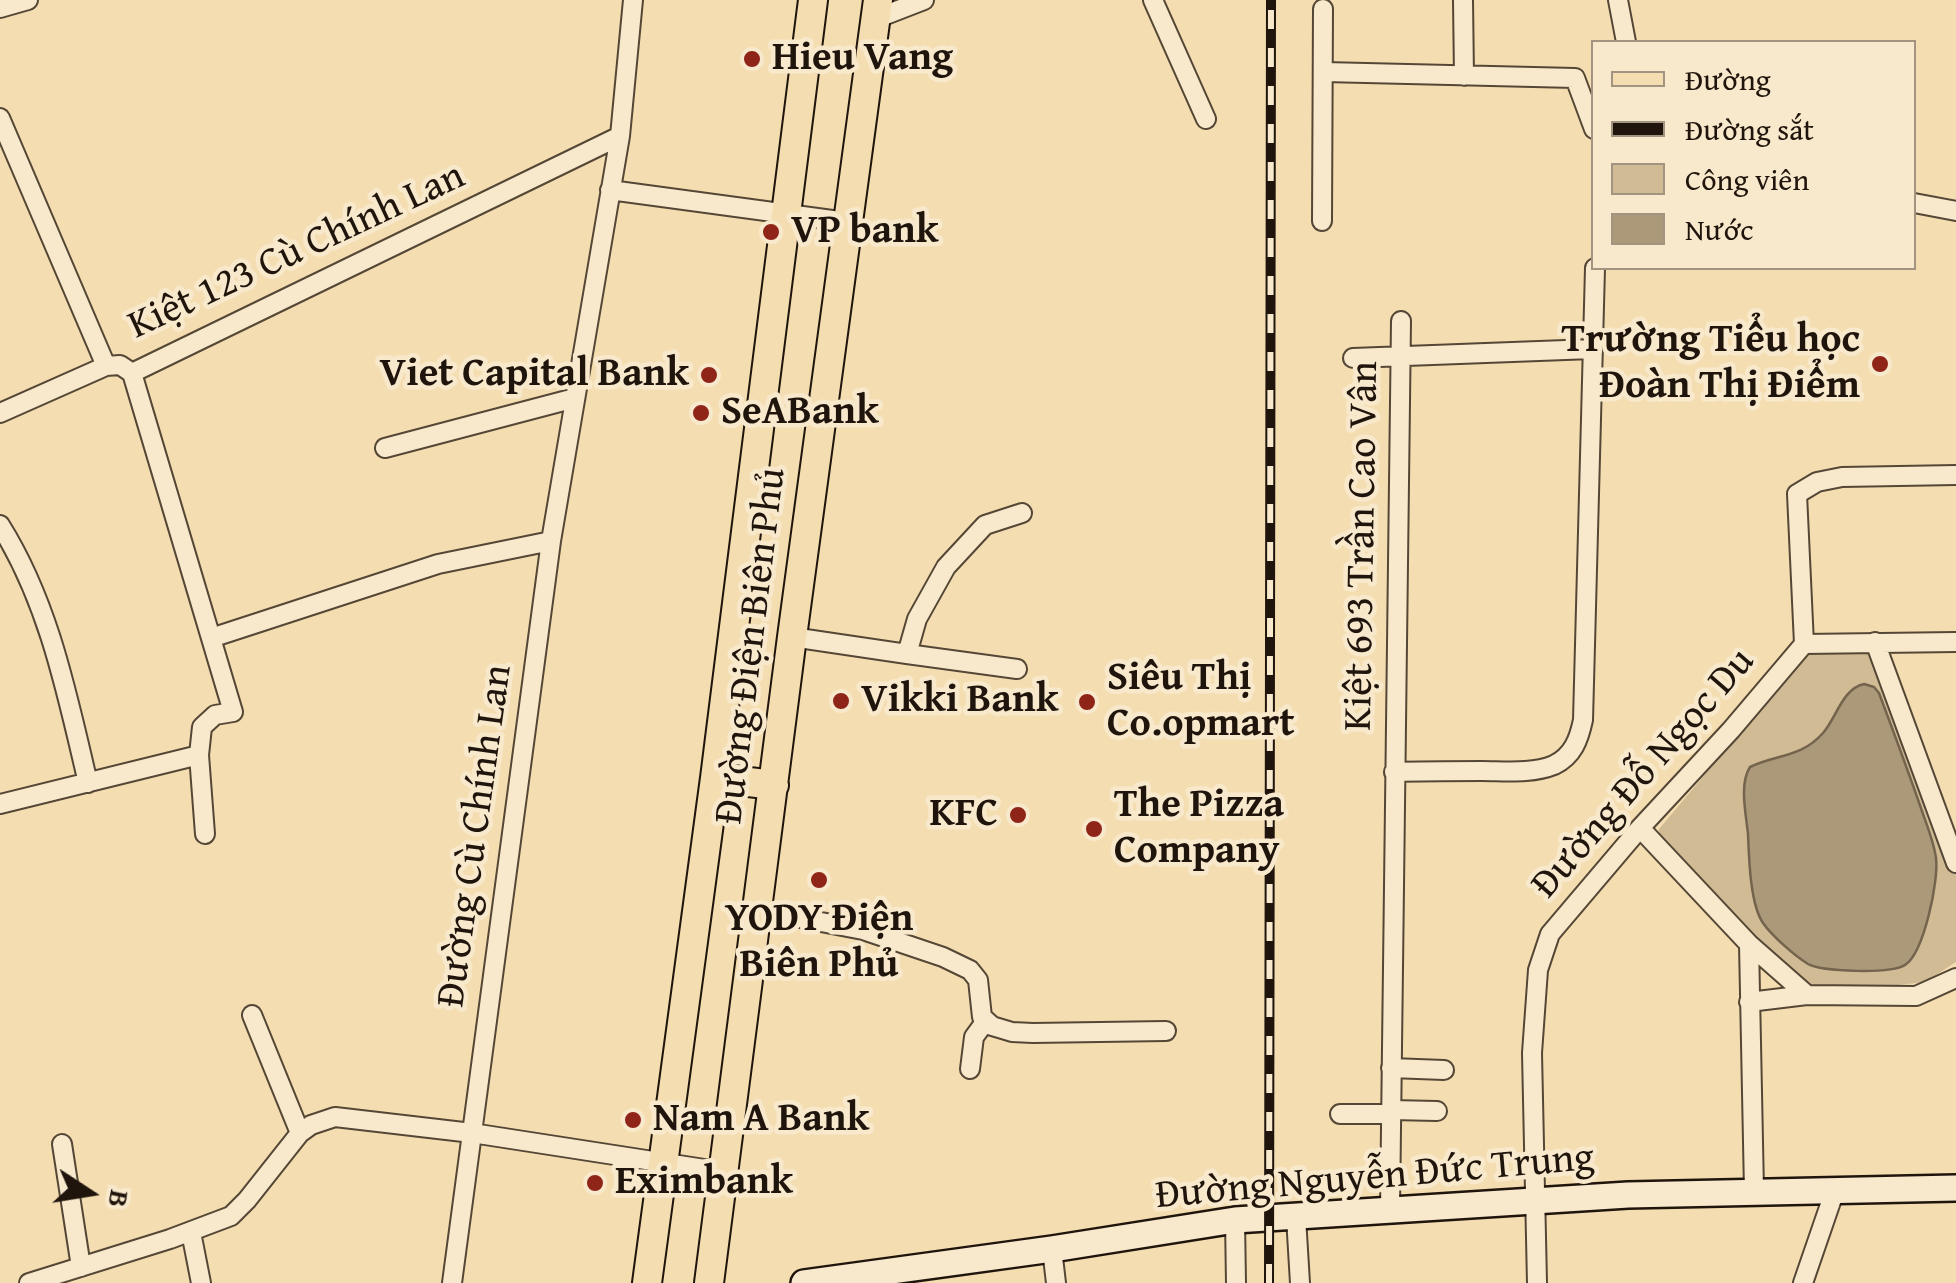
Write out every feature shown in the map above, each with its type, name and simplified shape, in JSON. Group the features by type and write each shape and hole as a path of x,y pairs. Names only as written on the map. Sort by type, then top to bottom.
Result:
{"main road":[{"name":"Đường Điện Biên Phủ","path":"647,1283 813,0"},
{"name":"Đường Điện Biên Phủ","path":"709,1283 876,10"},
{"path":"715,778 774,785"}],"street":[{"path":"0,8 28,0"},
{"name":"Đường Cù Chính Lan","path":"452,1283 550,541 620,136 633,0"},
{"name":"Đường Điện Biên Phủ","path":"876,10 924,0"},
{"path":"1153,0 1206,120"},
{"path":"1463,0 1464,76"},
{"path":"1618,0 1626,40"},
{"path":"1322,221 1323,9"},
{"path":"1324,72 1575,78 1591,121"},
{"path":"0,118 106,366"},
{"name":"Kiệt 123 Cù Chính Lan","path":"0,413 106,366 120,365 132,372 620,136"},
{"path":"610,190 847,222"},
{"path":"1916,203 1956,212"},
{"path":"1394,772 1524,771 1552,766 1565,758 1580,734 1595,270"},
{"name":"Kiệt 693 Trần Cao Vân","path":"1390,1209 1401,321"},
{"path":"1353,358 1592,350"},
{"path":"132,372 234,712 215,715 202,727 199,755 205,834"},
{"path":"385,448 575,398"},
{"name":"Đường Đỗ Ngọc Du","path":"1536,1283 1532,1054 1538,970 1550,934 1804,644 1797,494 1817,482 1842,477 1956,475"},
{"path":"907,654 917,619 946,567 984,526 1022,513"},
{"path":"0,525 20,557 59,661 88,783"},
{"path":"211,638 438,564 550,541"},
{"path":"792,638 1017,669"},
{"path":"1875,642 1956,862"},
{"path":"1804,644 1956,642"},
{"path":"0,804 199,755"},
{"path":"1640,828 1749,944 1807,995"},
{"path":"758,910 863,930 970,970 978,980 985,1022 1002,1030 1166,1031"},
{"path":"1749,944 1754,1191"},
{"path":"1748,1002 1807,995 1916,996 1956,978"},
{"path":"252,1014 300,1133"},
{"path":"970,1069 974,1038 985,1022"},
{"path":"1391,1068 1444,1070"},
{"path":"1340,1114 1437,1110"},
{"path":"29,1283 230,1216 300,1133 335,1117 472,1133 724,1172"},
{"path":"62,1144 81,1267"},
{"name":"Đường Nguyễn Đức Trung","path":"804,1283 927,1275 1235,1220 1535,1200 1956,1188"},
{"path":"1803,1283 1836,1190"},
{"path":"1296,1217 1300,1283"},
{"path":"1235,1220 1236,1283"},
{"path":"191,1232 201,1283"},
{"path":"1052,1250 1056,1283"}],"green space":[{"path":"1876,651 1956,871 1956,962 1925,982 1828,993 1805,985 1752,945 1658,840 1659,829 1808,652"}],"water":[{"path":"1864,684 1879,693 1912,783 1934,847 1935,882 1924,932 1905,965 1872,971 1827,969 1797,956 1772,934 1759,915 1751,880 1745,782 1750,767 1815,741 1845,697"}],"railway":[{"path":"1269,1283 1271,0"}],"place":[{"name":"Hieu Vang","path":"752,59"},
{"name":"VP bank","path":"771,232"},
{"name":"Trường Tiểu học Đoàn Thị Điểm","path":"1880,364"},
{"name":"Viet Capital Bank","path":"709,375"},
{"name":"SeABank","path":"701,413"},
{"name":"Vikki Bank","path":"841,701"},
{"name":"Siêu Thị Co.opmart","path":"1087,702"},
{"name":"KFC","path":"1018,815"},
{"name":"The Pizza Company","path":"1094,829"},
{"name":"YODY Điện Biên Phủ","path":"819,880"},
{"name":"Nam A Bank","path":"633,1120"},
{"name":"Eximbank","path":"595,1183"}]}
